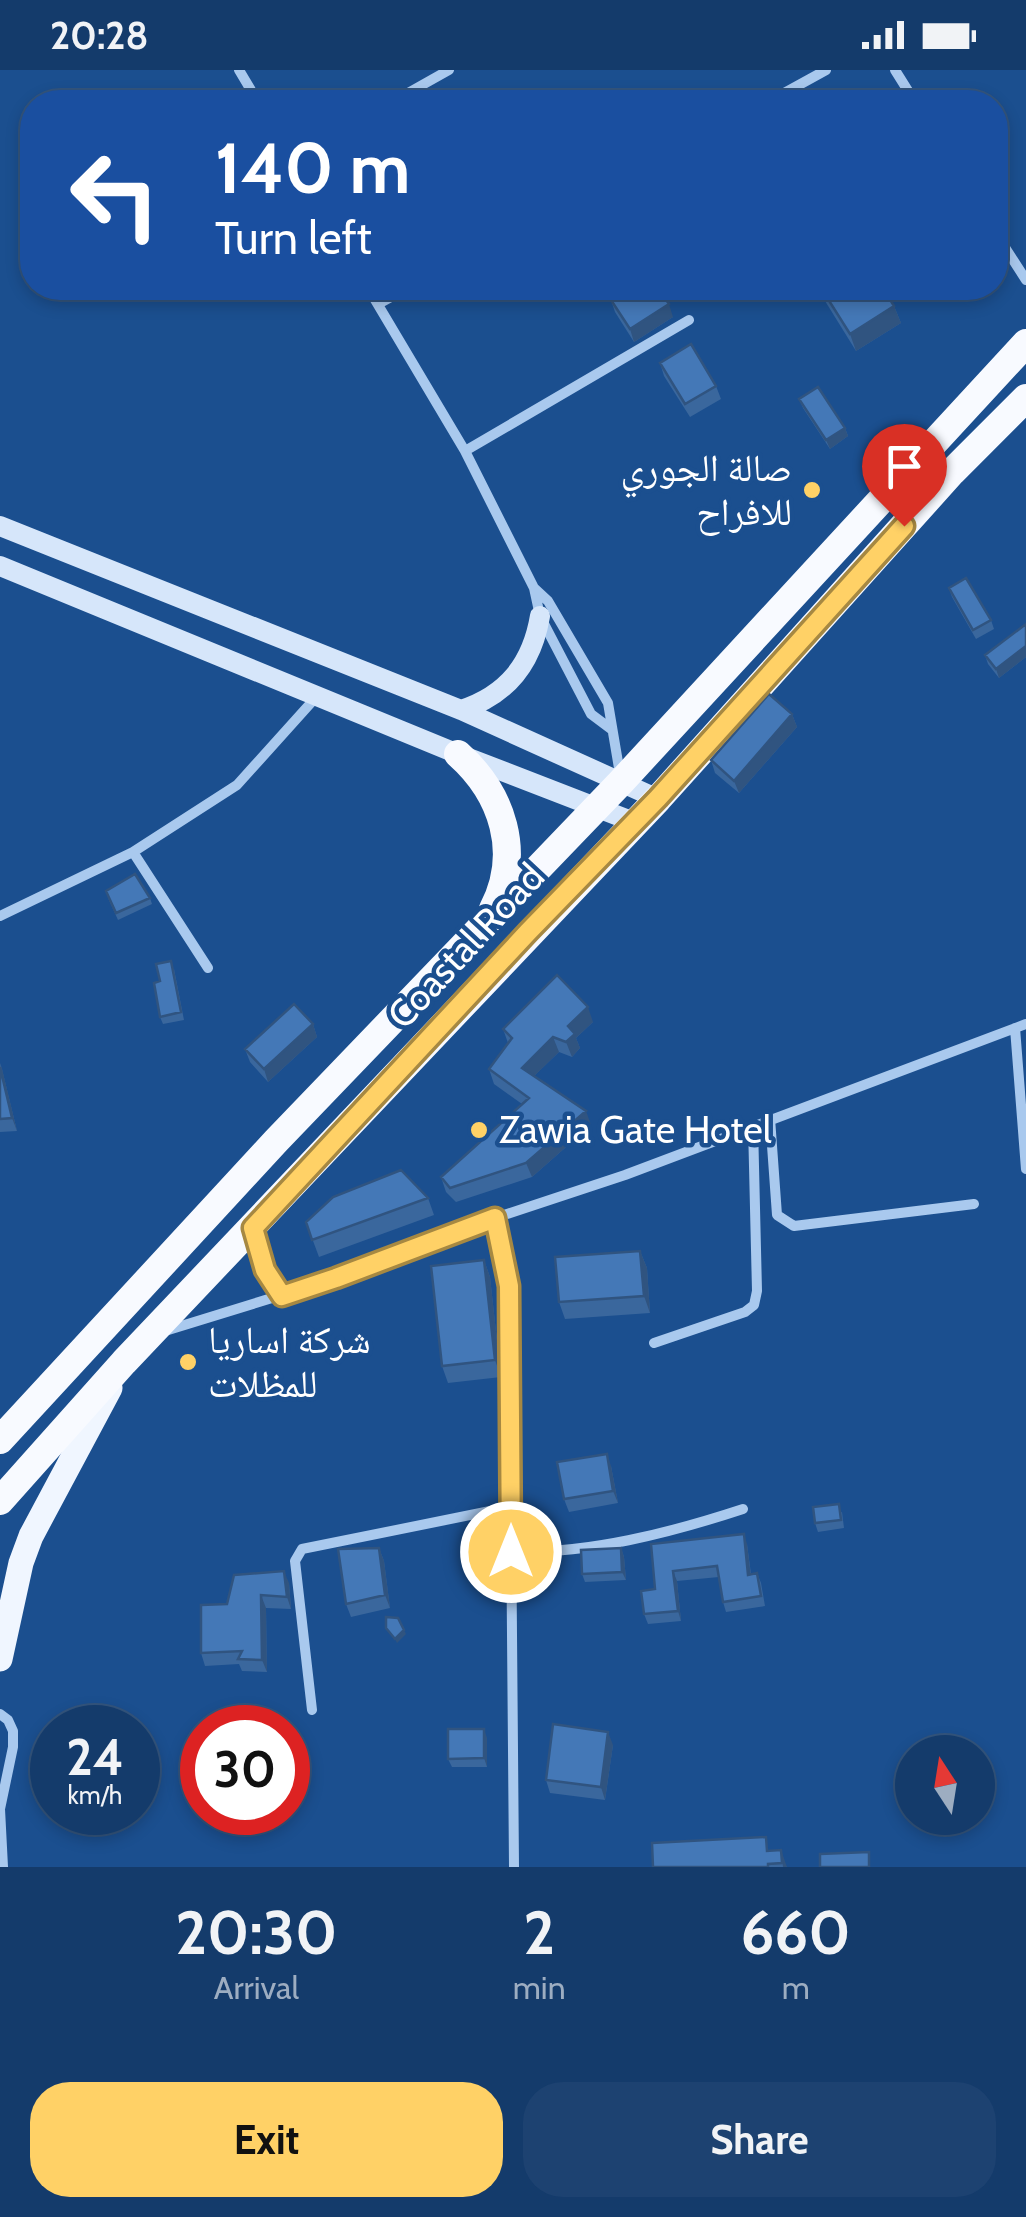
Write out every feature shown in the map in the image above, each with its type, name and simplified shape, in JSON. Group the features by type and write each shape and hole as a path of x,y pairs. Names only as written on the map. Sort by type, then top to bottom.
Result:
{"highway":[{"name":"Coastal Road","path":"0,1440 276,1141 621,782 1026,343"},
{"name":"Coastal Road","path":"0,1501 124,1362 658,798 952,472 1026,398"},
{"path":"458,754 489,787 506,830 505,876 488,918"}],"main road":[{"path":"0,526 460,710 658,798"},
{"path":"0,566 634,822"},
{"path":"460,710 495,696 522,669 531,653 540,616"},
{"path":"0,1659 21,1563 31,1536 124,1362"}],"street":[{"path":"413,90 449,70"},
{"path":"790,90 826,70"},
{"path":"1008,252 1026,280"},
{"path":"376,300 465,451 534,588 540,616 591,714 611,729"},
{"path":"378,304 385,300"},
{"path":"465,451 689,320"},
{"path":"534,588 548,601 600,688 611,713 621,782"},
{"path":"0,916 133,852 238,785 318,695"},
{"path":"133,852 208,968"},
{"path":"154,1334 336,1278 495,1218 625,1175 1020,1026 1026,1169"},
{"path":"770,1118 776,1209 786,1223 794,1226 974,1204"},
{"path":"654,1344 745,1312 754,1304 758,1290 752,1125"},
{"path":"495,1218 509,1286 514,1867"},
{"path":"253,1228 265,1270 282,1296"},
{"path":"312,1710 295,1561 302,1549 510,1508"},
{"path":"511,1552 547,1553 608,1543 743,1508"},
{"path":"0,1714 8,1720 13,1747 0,1810 3,1867"}],"building":[{"path":"611,300 666,300 669,304 630,329"},
{"path":"829,300 890,300 894,306 850,334"},
{"path":"691,344 716,386 685,404 660,363"},
{"path":"818,387 845,428 826,440 799,399"},
{"path":"966,578 991,620 973,630 949,588"},
{"path":"1026,624 1026,646 996,669 985,655"},
{"path":"769,694 792,714 734,781 711,760"},
{"path":"135,874 150,898 116,913 106,891"},
{"path":"171,961 181,1012 160,1017 154,983 160,981 156,964"},
{"path":"557,975 588,1007 568,1026 575,1034 566,1042 553,1037 522,1068 586,1111 526,1163 450,1188 441,1177 529,1098 489,1069 512,1038 503,1029"},
{"path":"294,1004 313,1024 264,1069 245,1049"},
{"path":"0,1067 12,1118 0,1119"},
{"path":"401,1170 428,1198 312,1240 306,1222 333,1197"},
{"path":"640,1251 644,1296 559,1302 555,1257"},
{"path":"484,1260 495,1360 442,1366 431,1266"},
{"path":"607,1454 613,1491 564,1499 557,1462"},
{"path":"839,1504 841,1520 815,1523 813,1507"},
{"path":"744,1534 748,1575 757,1573 761,1596 723,1602 717,1566 673,1571 678,1611 644,1614 641,1591 655,1589 651,1544"},
{"path":"379,1548 385,1595 346,1604 338,1549"},
{"path":"621,1548 622,1572 582,1574 581,1550"},
{"path":"284,1571 287,1597 261,1595 262,1660 238,1659 242,1651 201,1653 201,1605 227,1604 234,1575"},
{"path":"386,1617 398,1618 404,1630 395,1639 386,1628"},
{"path":"553,1724 608,1732 601,1787 546,1780"},
{"path":"448,1729 484,1729 484,1758 448,1759"},
{"path":"766,1837 767,1851 781,1850 782,1863 768,1867 653,1867 652,1843"},
{"path":"869,1852 869,1867 820,1867 820,1854"}],"place":[{"name":"صالة الجوري للافراح","path":"812,490"},
{"name":"Zawia Gate Hotel","path":"479,1130"},
{"name":"شركة اساريا للمظلات","path":"188,1362"}],"route":[{"path":"511,1552 509,1286 495,1218 282,1296 265,1270 253,1228 658,798 904,526"}]}
